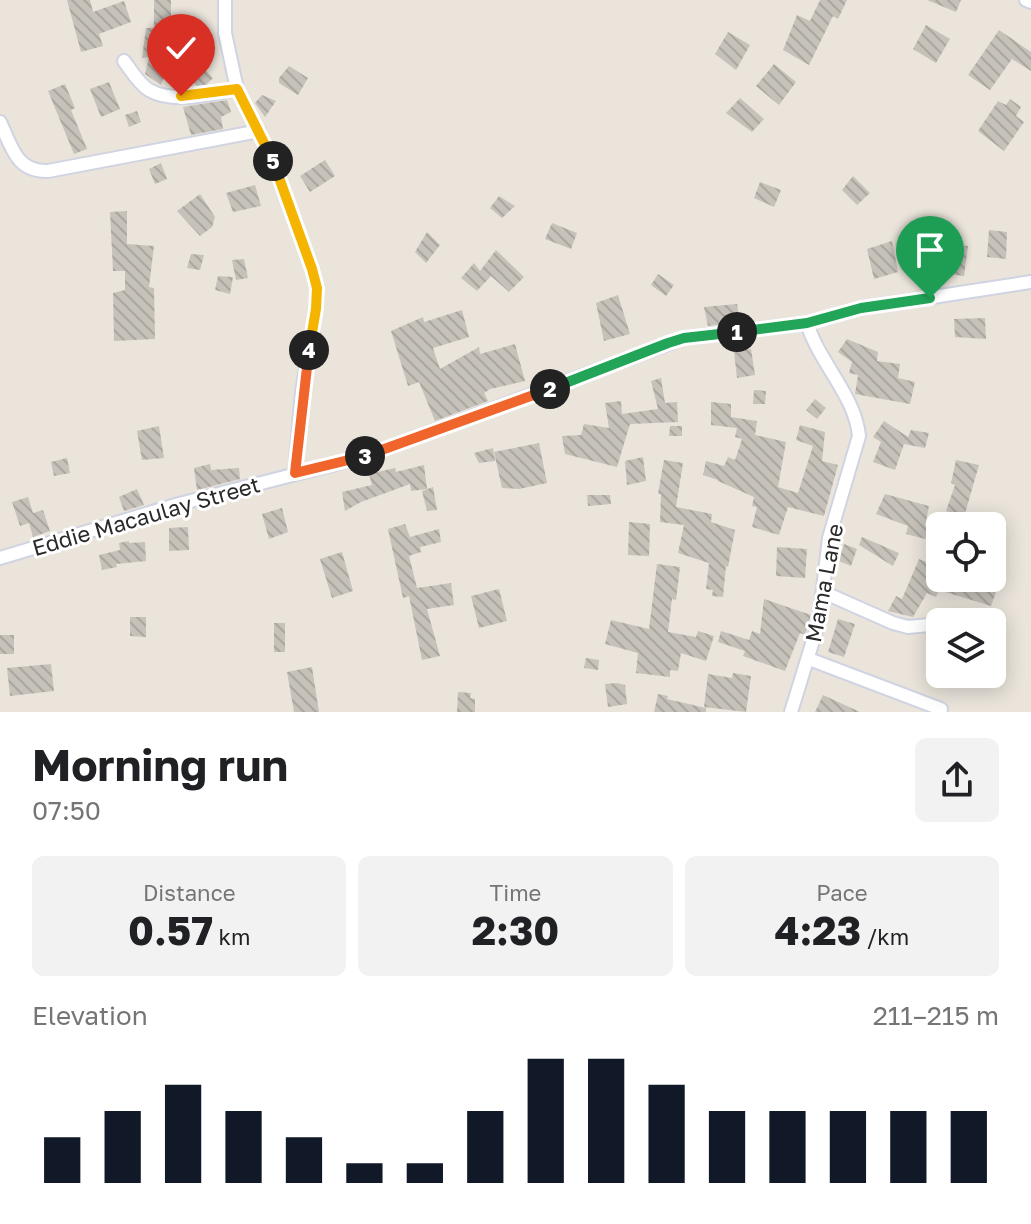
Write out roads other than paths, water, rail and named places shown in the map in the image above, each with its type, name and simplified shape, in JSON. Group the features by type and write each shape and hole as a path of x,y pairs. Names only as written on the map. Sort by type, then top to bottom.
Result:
{"street":[{"path":"225,0 225,33 237,89 273,162 317,288 302,392 295,473"},
{"path":"124,61 150,91 199,95 237,89"},
{"path":"0,122 16,157 34,172 259,131"},
{"name":"Eddie Macaulay Street","path":"0,558 163,508 363,457 684,338 807,323 861,308 1031,282"},
{"name":"Mama Lane","path":"791,712 809,659 823,592 829,538 859,436 853,409 817,351 807,323"},
{"path":"823,592 893,623 908,627 926,625"},
{"path":"809,659 941,709"}]}
